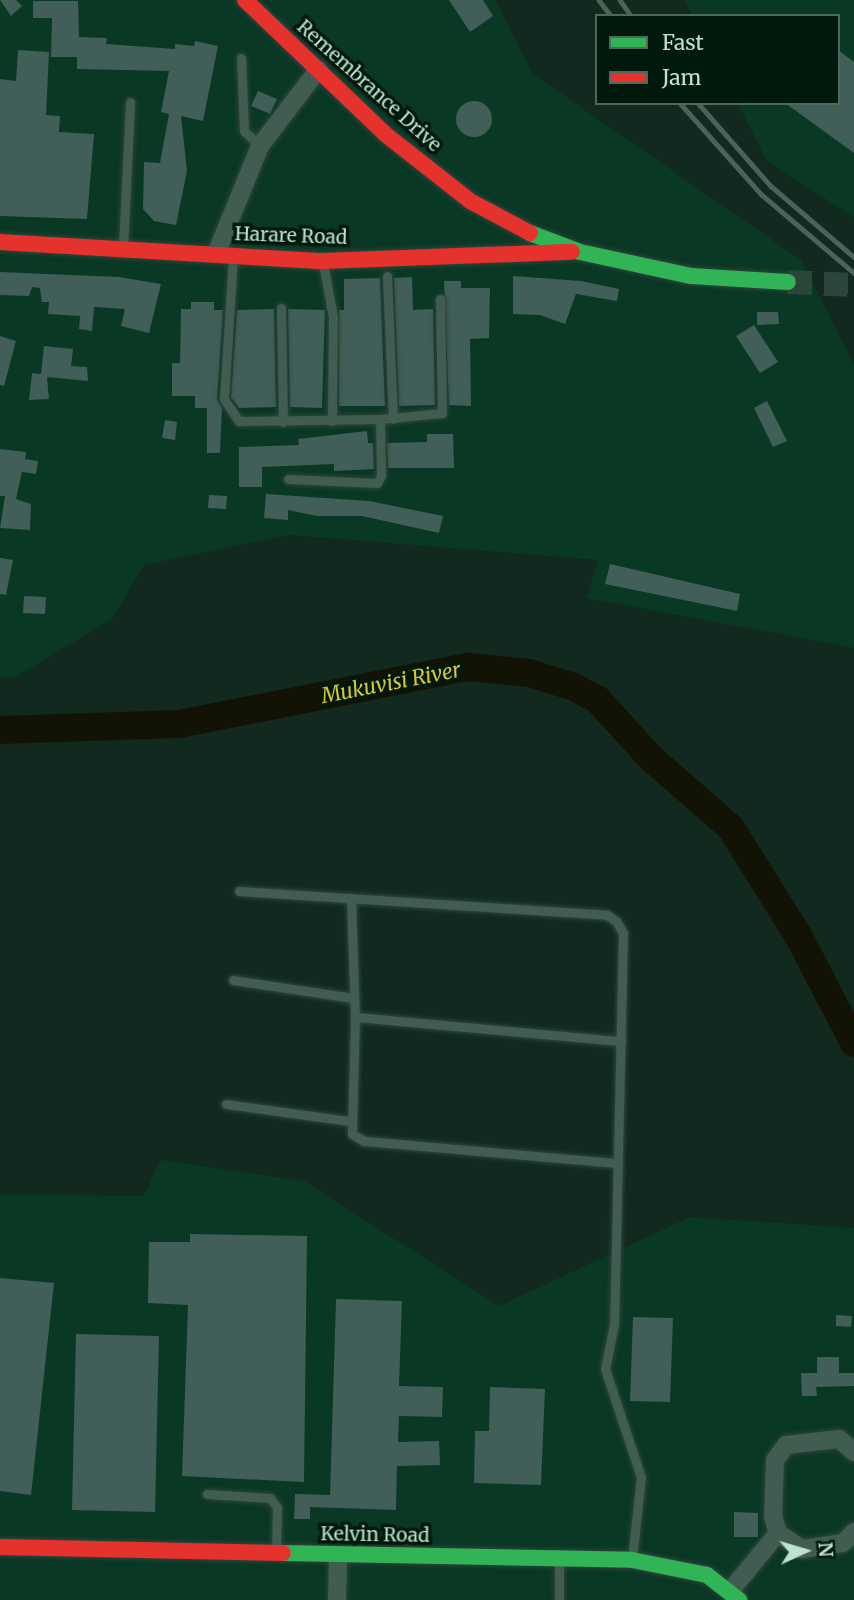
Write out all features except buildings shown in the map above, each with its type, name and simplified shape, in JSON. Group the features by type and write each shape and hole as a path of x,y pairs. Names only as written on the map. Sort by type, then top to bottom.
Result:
{"street":[{"name":"Remembrance Drive","path":"245,0 386,134 470,201 530,233 580,252 691,276 788,282"},
{"path":"225,254 260,146 318,70"},
{"name":"Harare Road","path":"0,242 323,261 580,252"},
{"path":"854,1452 839,1439 793,1441 779,1451 774,1516 778,1533 802,1549 843,1542 854,1532"},
{"path":"735,1595 778,1533"},
{"name":"Kelvin Road","path":"0,1547 338,1556 632,1559 697,1572 735,1595"},
{"path":"337,1600 338,1556"}],"lane":[{"path":"241,58 244,131 260,146"},
{"path":"122,250 130,102"},
{"path":"225,254 224,399 239,421 332,421 438,415 444,409 440,299"},
{"path":"323,261 333,317 332,421"},
{"path":"387,276 393,419"},
{"path":"281,309 284,422"},
{"path":"288,479 377,483 381,476 380,419"},
{"path":"239,891 607,915 623,933 614,1324 605,1369 641,1477 632,1559"},
{"path":"351,898 355,998 349,1121 352,1134 364,1141 618,1163"},
{"path":"233,980 355,998"},
{"path":"355,1017 621,1041"},
{"path":"226,1104 349,1121"},
{"path":"207,1494 270,1498 277,1507 276,1554"},
{"path":"559,1559 559,1600"}],"shaded area":[{"path":"0,0 495,0 533,74 801,260 854,364 854,648 587,598 598,560 290,535 144,565 112,619 15,677 0,677"},
{"path":"685,0 854,0 854,217 767,161 739,105 840,105 840,14 692,14"},
{"path":"160,1160 304,1181 499,1306 690,1217 854,1228 854,1600 0,1600 0,1194 144,1196"}],"waterway":[{"name":"Mukuvisi River","path":"0,730 179,724 468,667 529,673 574,687 598,700 651,758 731,828 799,937 854,1043"}],"tunnel":[{"path":"788,282 854,285"}],"railway":[{"path":"599,0 610,14"},
{"path":"620,0 630,14"},
{"path":"682,105 761,194 854,273"},
{"path":"700,105 771,186 854,257"}],"traffic: fast":[{"path":"530,233 580,252 691,276 788,282"},
{"path":"283,1553 632,1560 707,1575 739,1600"}],"traffic: jam":[{"path":"245,0 385,134 470,201 530,233"},
{"path":"0,242 322,261 572,252"},
{"path":"0,1547 283,1553"}]}
